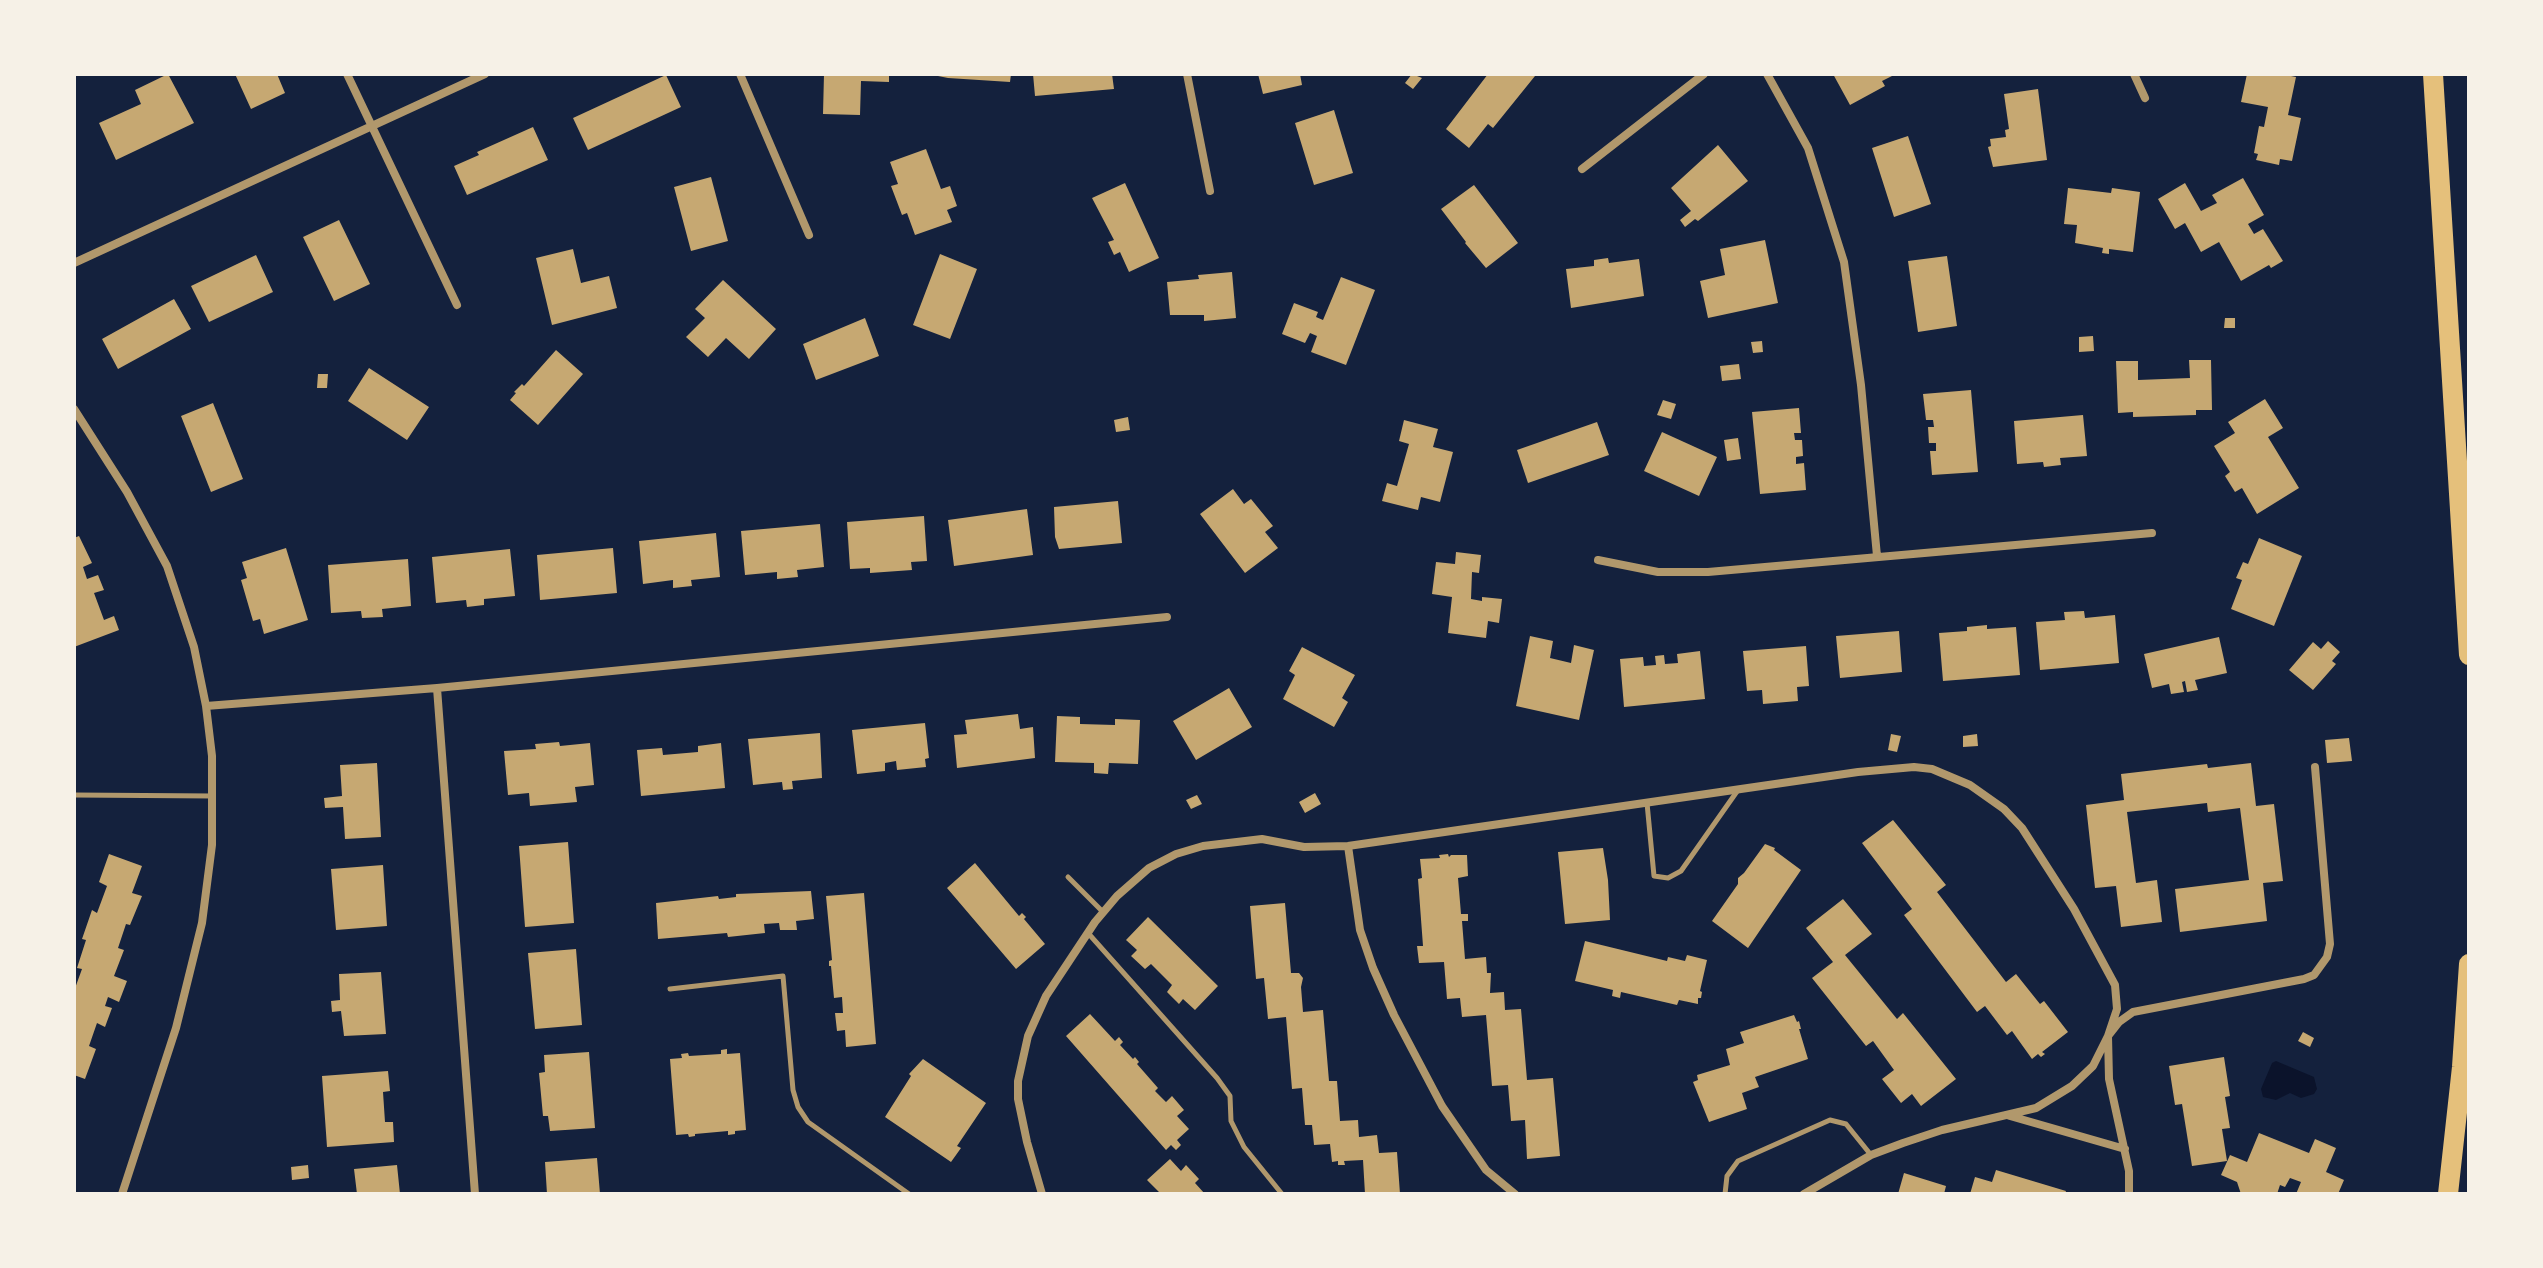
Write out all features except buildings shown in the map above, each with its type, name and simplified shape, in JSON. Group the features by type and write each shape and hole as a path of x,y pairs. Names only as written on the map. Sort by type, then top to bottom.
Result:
{"highway":[{"path":"2433,74 2469,655"},
{"path":"2448,1194 2469,964"}],"street":[{"path":"347,74 457,305"},
{"path":"74,263 485,74"},
{"path":"740,74 809,235"},
{"path":"1187,74 1210,191"},
{"path":"1582,169 1704,74"},
{"path":"1767,74 1808,148 1844,262 1861,385 1877,556"},
{"path":"2134,74 2145,98"},
{"path":"74,409 127,492 167,566 194,647 206,706 214,796 209,884 195,957 176,1028 122,1194"},
{"path":"1598,560 1658,572 1708,572 2152,533"},
{"path":"206,706 437,688 1167,617"},
{"path":"437,688 475,1194"},
{"path":"1042,1194 1018,1099 1018,1081 1028,1036 1046,996 1103,913 1149,868 1176,854 1203,846 1262,839 1286,841 1304,847 1348,846 1858,772 1914,767 1932,769 1970,785 2004,809 2022,828 2115,985 2117,1009 2093,1066 2072,1086 2036,1108 1942,1130 1871,1155 1804,1194"},
{"path":"2129,1194 2129,1171 2109,1079 2108,1036 2119,1022 2133,1012 2304,979 2314,975 2321,967 2330,944 2315,767"},
{"path":"1348,846 1360,930 1394,1015 1442,1106 1486,1170 1515,1194"},
{"path":"2010,1115 2125,1149"}],"lane":[{"path":"1647,803 1654,876 1668,878 1681,871 1739,789"},
{"path":"74,795 214,796"},
{"path":"1068,877 1103,913"},
{"path":"1088,933 1217,1078 1230,1096 1231,1121 1244,1147 1282,1194"},
{"path":"670,989 783,976 793,1090 798,1107 808,1122 909,1194"},
{"path":"1725,1194 1727,1176 1738,1161 1830,1120 1846,1124 1871,1155"}],"water":[{"path":"2276,1061 2314,1077 2317,1089 2314,1094 2301,1098 2290,1093 2276,1100 2263,1097 2261,1089 2272,1063"}]}
